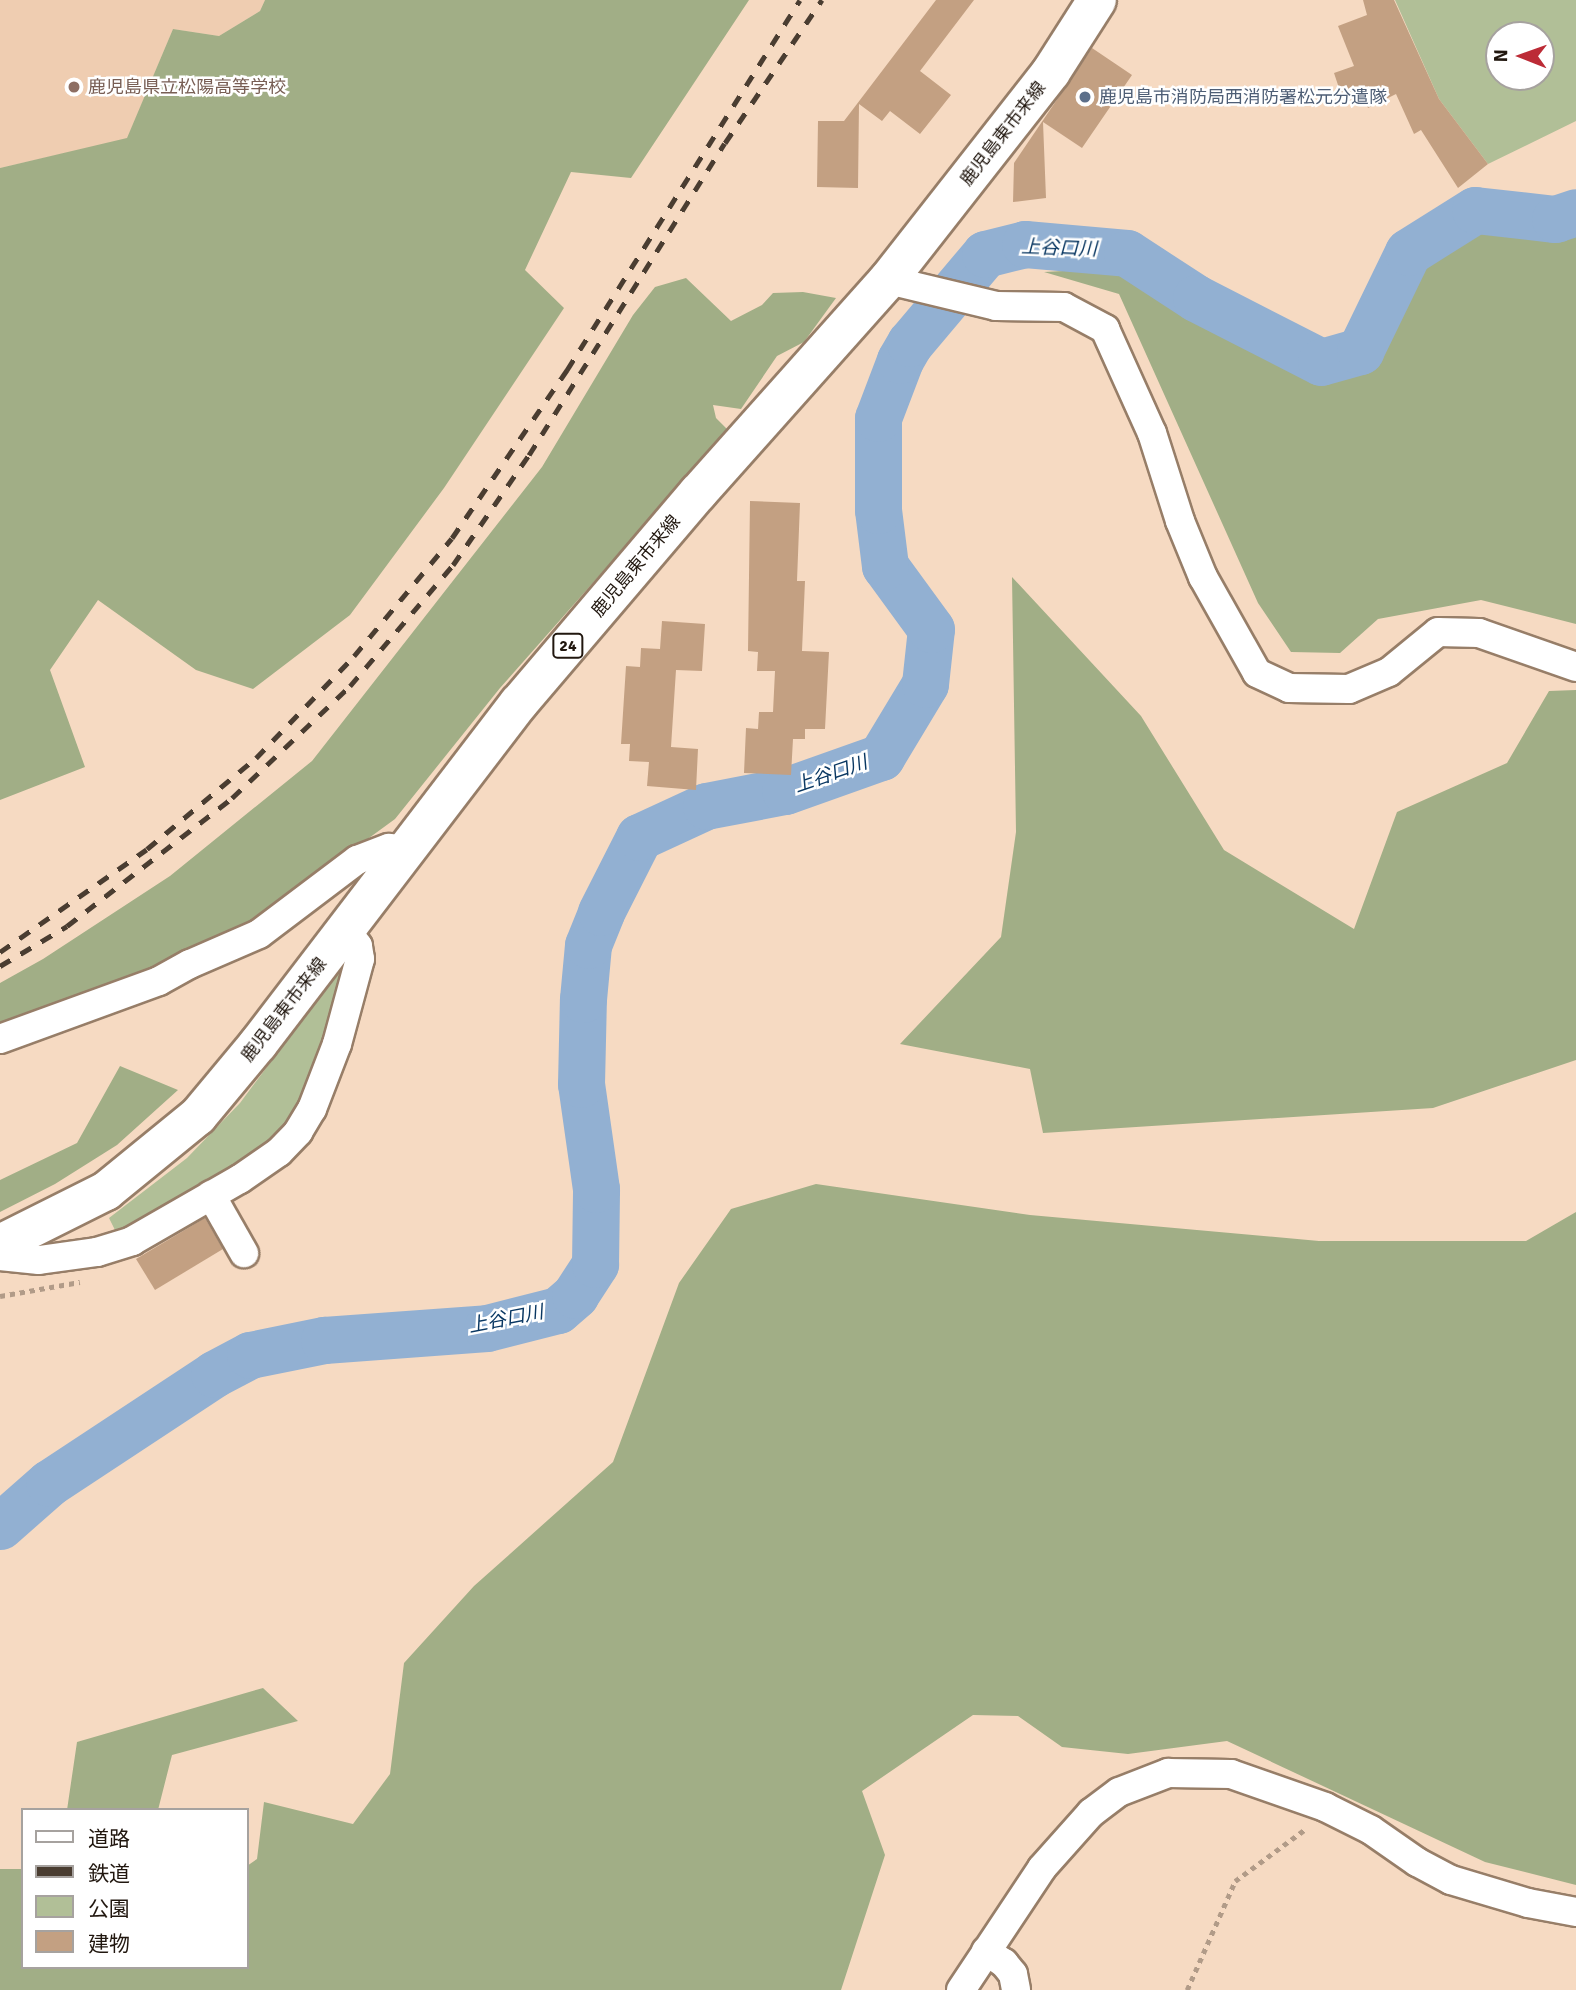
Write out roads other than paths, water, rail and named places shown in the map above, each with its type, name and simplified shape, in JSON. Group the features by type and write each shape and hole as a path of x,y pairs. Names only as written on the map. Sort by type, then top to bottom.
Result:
{"main road":[{"name":"鹿児島東市来線","path":"0,1244 106,1191 198,1116 346,930 519,703 698,493 888,280 1051,72 1097,0"}],"street":[{"path":"888,280 996,306 1064,307 1105,329 1152,433 1180,521 1203,577 1257,673 1289,688 1349,689 1389,672 1438,632 1479,633 1576,667"},
{"path":"0,1039 159,981 190,964 259,934 356,860 389,848 407,850"},
{"path":"0,1256 39,1260 97,1252 132,1241 279,1152 298,1132 312,1109 337,1044 360,959 358,946 346,930"},
{"path":"211,1195 243,1253"},
{"path":"961,1990 1042,1868 1091,1813 1119,1792 1168,1773 1231,1774 1325,1807 1371,1830 1417,1862 1451,1880 1528,1903 1576,1912"},
{"path":"986,1951 1004,1963 1013,1974 1016,1990"}],"waterway":[{"name":"上谷口川","path":"0,1526 49,1483 214,1374 250,1355 324,1340 487,1328 558,1310 575,1295 595,1264 596,1189 581,1084 583,999 588,945 601,912 639,837 706,806 785,791 881,757 925,684 931,629 885,566 878,510 878,418 900,360 910,343 985,254 1025,244 1127,253 1196,298 1321,362 1360,351 1408,252 1475,210 1555,219 1576,212"}],"railway":[{"path":"0,952 147,849 256,758 354,656 452,538 567,370 800,0"},
{"path":"0,966 67,926 232,798 350,686 453,565 529,455 725,143 822,0"}],"place":[{"name":"鹿児島県立松陽高等学校","path":"74,87"},
{"name":"鹿児島市消防局西消防署松元分遣隊","path":"1085,97"}]}
